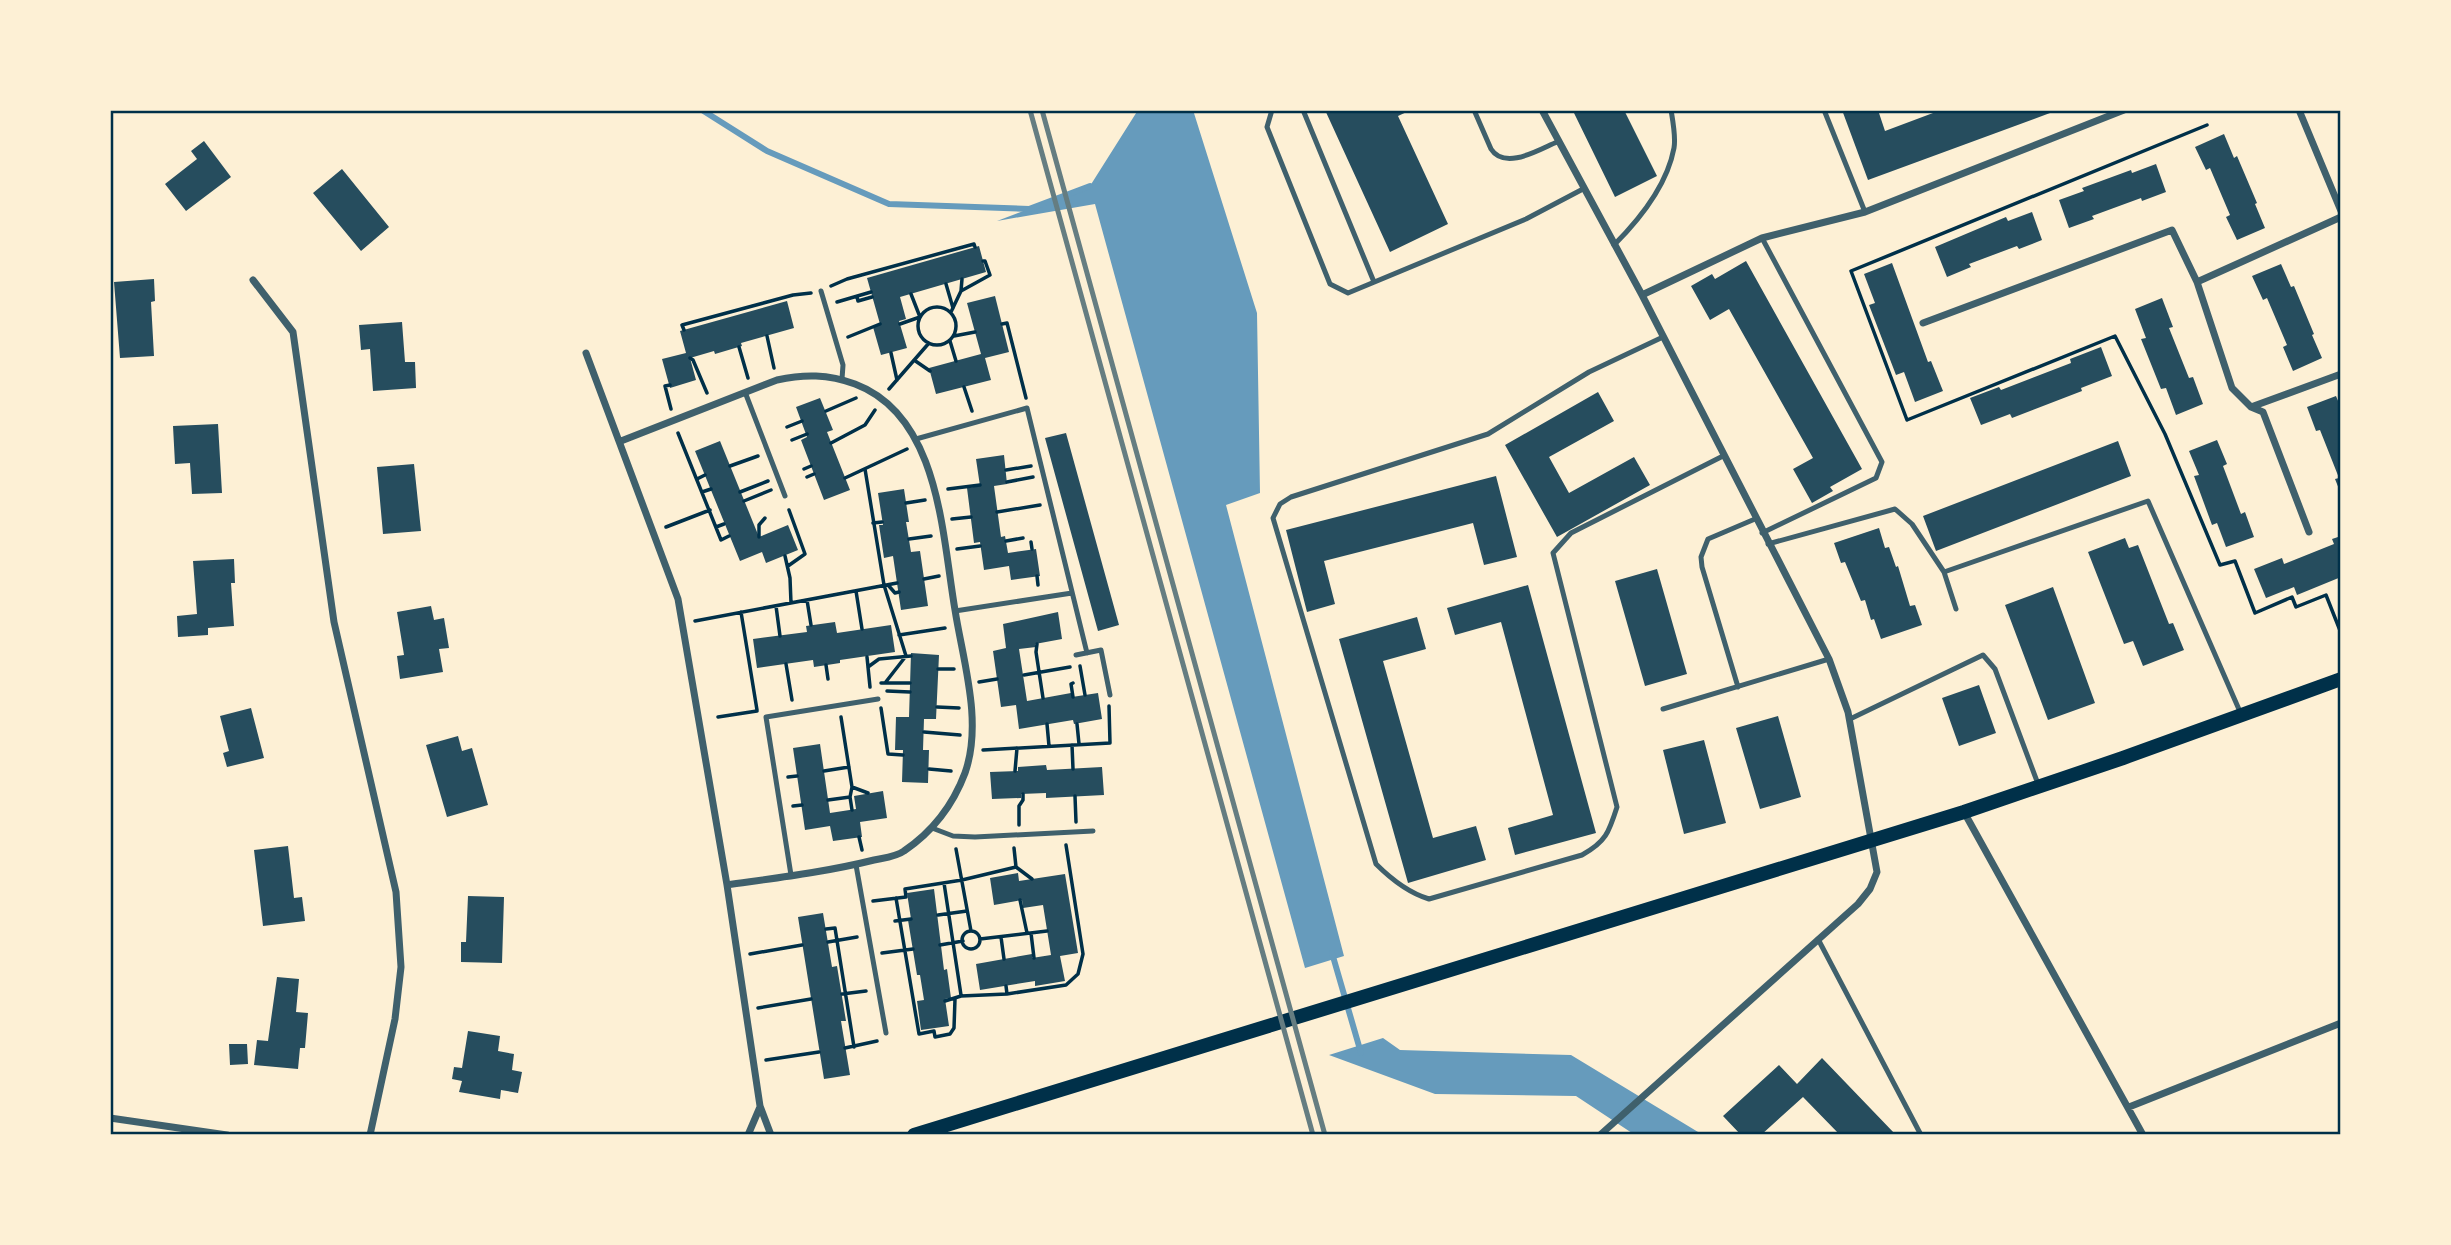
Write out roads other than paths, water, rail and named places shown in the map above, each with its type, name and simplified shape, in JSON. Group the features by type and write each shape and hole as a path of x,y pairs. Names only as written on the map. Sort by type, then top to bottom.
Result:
{"main road":[{"path":"914,1135 1964,812 2341,678"}],"street":[{"path":"1542,110 1642,295 1829,659 1850,719 1877,872 1870,889 1858,904 1600,1135"},
{"path":"1642,295 1762,238 1865,212 2124,110"},
{"path":"2299,110 2341,211"},
{"path":"2197,282 2341,217"},
{"path":"1923,323 2172,230 2197,282 2232,388 2251,407 2263,412 2309,532"},
{"path":"253,280 293,332 334,622 396,892 401,967 396,1019 370,1135"},
{"path":"586,354 621,441 678,599 727,885 760,1107 771,1135"},
{"path":"2251,407 2341,374"},
{"path":"621,441 777,380 819,375 861,386 882,399 905,420 917,441 935,491 958,626 972,736 965,772 951,802 932,828 901,853 856,865 727,885"},
{"path":"1964,812 2143,1135"},
{"path":"2129,1107 2341,1023"},
{"path":"748,1135 760,1107"},
{"path":"110,1118 228,1135"}],"lane":[{"path":"1272,110 1267,127 1330,284 1348,293 1525,219 1583,188"},
{"path":"1303,110 1374,282"},
{"path":"1474,110 1493,154 1516,159 1557,142"},
{"path":"1614,244 1635,225 1668,171 1675,146 1671,110"},
{"path":"1824,110 1865,212"},
{"path":"1762,238 1882,462 1876,478 1762,533"},
{"path":"821,291 843,365 842,379"},
{"path":"1663,337 1589,372 1488,434 1292,497 1280,504 1273,518 1277,532 1377,864 1388,876 1417,895 1429,899 1582,855 1596,847 1609,834 1618,807 1553,553 1571,533 1723,456"},
{"path":"748,391 786,496"},
{"path":"917,441 1027,408 1087,653"},
{"path":"1944,572 2148,501 2241,715"},
{"path":"1768,544 1895,509 1912,524 1944,572 1956,609"},
{"path":"1738,687 1701,557 1708,539 1755,519"},
{"path":"955,611 1073,593"},
{"path":"1077,655 1101,650 1110,695"},
{"path":"1850,719 1983,655 1996,669 2039,787"},
{"path":"1663,709 1829,659"},
{"path":"791,875 766,717 875,699"},
{"path":"932,828 953,836 1093,831"},
{"path":"856,865 886,1033"},
{"path":"1818,939 1921,1135"}],"water":[{"path":"1138,110 1193,110 1257,313 1260,493 1226,505 1344,956 1305,968 1095,204 997,221 1090,186"},
{"path":"1383,1038 1400,1050 1571,1055 1703,1135 1635,1135 1576,1096 1435,1094 1329,1055"}],"waterway":[{"path":"702,110 767,151 889,204 1029,209 1090,186"},
{"path":"1332,953 1361,1053"}],"railway":[{"path":"1030,110 1313,1135"},
{"path":"1042,110 1325,1135"}]}
